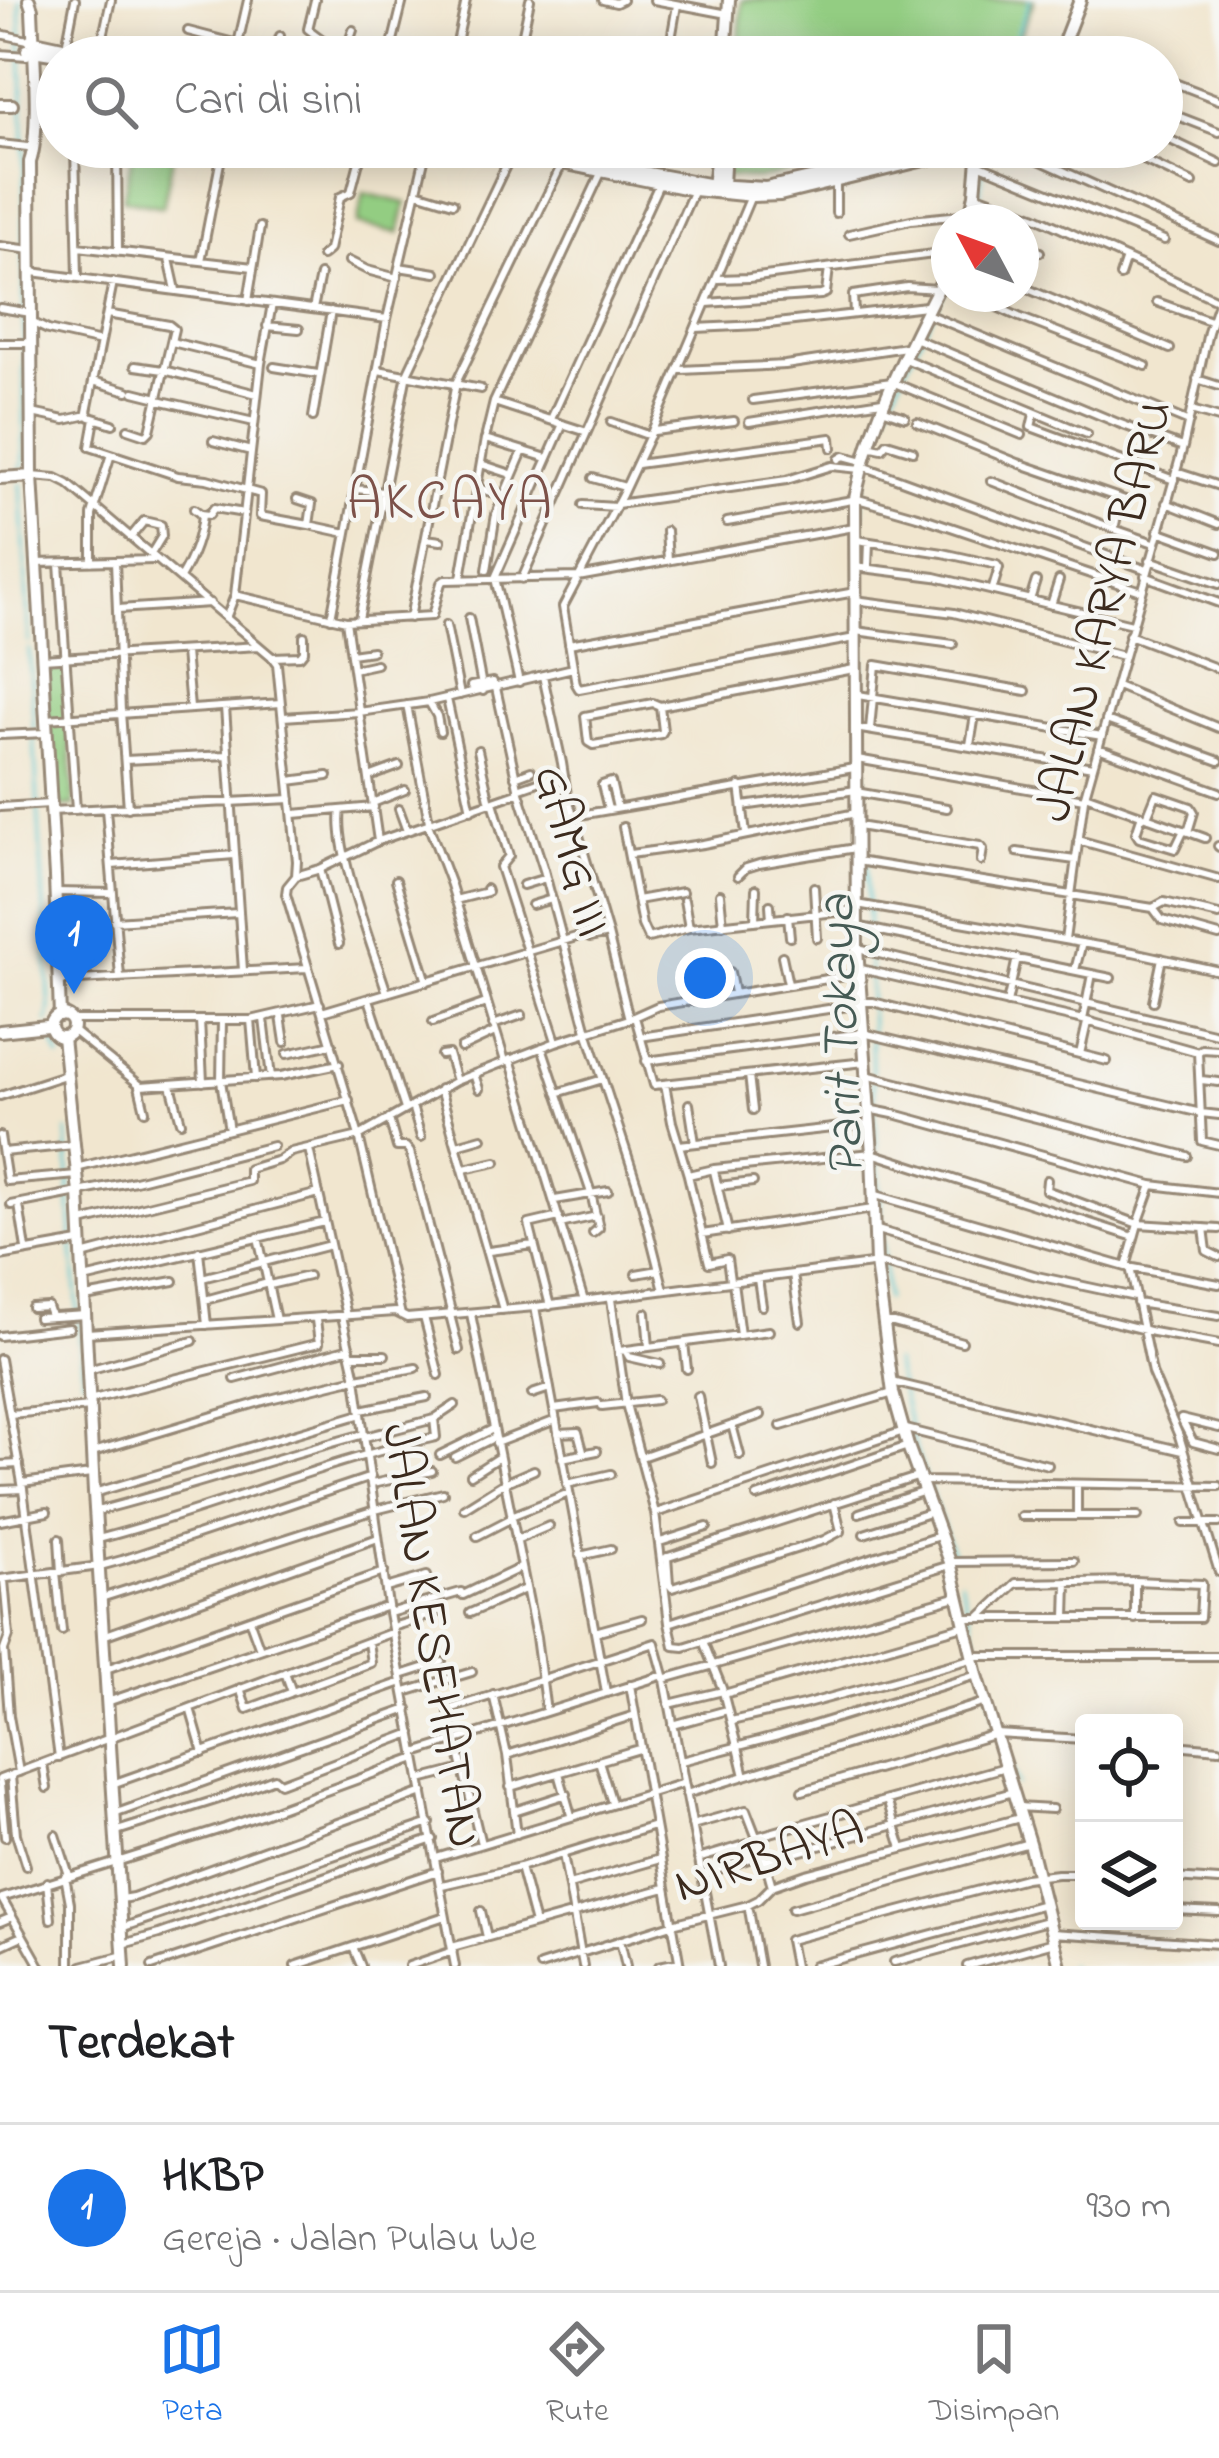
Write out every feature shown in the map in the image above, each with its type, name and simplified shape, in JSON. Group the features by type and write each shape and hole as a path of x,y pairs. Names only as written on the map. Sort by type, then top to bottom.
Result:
{"street":[{"path":"29,0 23,146 30,162"},
{"path":"70,36 75,0"},
{"path":"106,36 111,0"},
{"path":"240,36 248,0"},
{"path":"315,0 308,29 317,36"},
{"path":"394,36 403,0"},
{"path":"458,36 466,0"},
{"path":"522,36 530,0"},
{"path":"603,0 619,1"},
{"path":"654,0 728,14"},
{"path":"728,36 732,0"},
{"path":"729,36 732,0"},
{"path":"1064,36 1077,0"},
{"path":"672,36 677,5"},
{"path":"351,36 353,30"},
{"path":"188,31 207,36"},
{"path":"0,34 36,48"},
{"path":"0,54 25,47"},
{"path":"25,47 34,133 25,249 31,271 28,344 36,563 124,1955"},
{"path":"1183,86 1219,100"},
{"path":"6,105 27,106"},
{"path":"1183,118 1219,132"},
{"path":"0,144 23,146"},
{"path":"1183,146 1219,163"},
{"path":"76,168 79,278"},
{"path":"117,168 118,251"},
{"path":"201,261 219,168"},
{"path":"322,256 328,252 340,196 351,192 357,168"},
{"path":"331,618 387,320 422,168"},
{"path":"359,621 407,374 505,168"},
{"path":"410,618 456,383 560,168"},
{"path":"587,168 781,190 836,186 879,168"},
{"path":"609,168 659,184 751,196 879,168"},
{"path":"718,185 719,168"},
{"path":"976,204 983,168"},
{"path":"990,168 1163,240"},
{"path":"1057,168 1219,241"},
{"path":"1161,168 1193,183"},
{"path":"461,578 494,402 602,171"},
{"path":"551,419 659,184"},
{"path":"836,186 836,213"},
{"path":"522,579 694,190"},
{"path":"417,192 453,202"},
{"path":"980,195 1219,301"},
{"path":"751,196 651,434 563,607 579,689 859,633 953,644"},
{"path":"849,234 931,219"},
{"path":"248,301 260,227"},
{"path":"0,245 25,249"},
{"path":"78,247 253,267"},
{"path":"718,279 931,254"},
{"path":"168,257 176,290"},
{"path":"1120,276 1126,258"},
{"path":"349,261 397,278"},
{"path":"399,267 436,273"},
{"path":"707,303 821,295 826,292 829,268"},
{"path":"31,271 387,320"},
{"path":"314,309 320,274"},
{"path":"113,282 93,381 89,446 178,476 262,494 260,516 347,533"},
{"path":"854,315 853,295 931,285"},
{"path":"1039,294 1170,349"},
{"name":"JALAN KARYA BARU","path":"1065,940 1084,797 1183,447 1219,301"},
{"path":"1157,302 1211,322"},
{"path":"226,618 235,595 272,304"},
{"path":"0,308 28,314 43,329 101,342"},
{"path":"314,417 331,311"},
{"path":"1008,312 1146,366"},
{"path":"696,328 931,313 1189,422"},
{"path":"931,313 893,382 878,432 868,446 860,499 862,567 854,669 863,696 859,905 873,1110 869,1124 878,1195 873,1209 895,1385 908,1445 970,1620 977,1675 1000,1734 1060,1966"},
{"path":"107,314 174,329 149,434 128,429"},
{"path":"267,326 299,329"},
{"path":"1208,332 1219,337"},
{"path":"172,342 261,364"},
{"path":"0,343 28,344"},
{"path":"913,349 991,393 1087,434"},
{"path":"679,370 785,365 913,349 1183,447"},
{"path":"619,361 629,365"},
{"path":"135,366 257,394"},
{"path":"274,367 320,374"},
{"path":"378,370 481,389"},
{"path":"1198,379 1219,386"},
{"path":"93,381 254,422"},
{"path":"753,400 893,382 1022,435"},
{"path":"494,402 587,432"},
{"path":"749,422 886,408 904,417"},
{"path":"1191,410 1219,418"},
{"path":"31,412 64,420 91,417 113,424"},
{"path":"1034,414 1031,427 1175,476 1219,486"},
{"path":"611,422 651,434 734,421"},
{"path":"917,422 1125,500"},
{"path":"519,682 495,578 563,424"},
{"path":"878,432 886,443 913,451"},
{"path":"486,437 547,458"},
{"path":"637,464 831,438 832,448"},
{"path":"213,441 251,451"},
{"path":"868,446 882,449 886,443"},
{"path":"487,570 495,517 523,451"},
{"path":"92,562 94,506 110,454"},
{"path":"838,459 844,456 1219,603"},
{"path":"481,464 513,474"},
{"path":"583,505 617,505 792,479 832,466 864,466"},
{"path":"0,478 62,480 272,657 278,670 296,876"},
{"path":"593,478 626,487"},
{"path":"992,481 1154,544"},
{"path":"356,488 384,492"},
{"path":"476,488 502,496"},
{"path":"297,499 311,504 309,525"},
{"path":"727,522 860,499 1141,591"},
{"path":"1166,503 1219,524"},
{"path":"180,578 196,546 202,520 197,511 209,515 214,508 244,513"},
{"path":"1114,529 1117,516"},
{"path":"131,537 144,521 160,525 163,533 154,557"},
{"path":"666,531 668,560"},
{"path":"1158,531 1219,553"},
{"path":"235,595 346,621 432,616 441,582 461,578 578,577 668,560 860,538 997,565 992,592"},
{"path":"426,539 441,541"},
{"path":"492,540 507,547"},
{"path":"36,563 154,557"},
{"path":"1150,560 1219,584"},
{"path":"116,562 128,808"},
{"path":"59,563 76,810"},
{"path":"862,567 935,578 1132,624"},
{"path":"1051,606 1060,580"},
{"path":"1030,600 1036,581"},
{"path":"568,644 858,598 954,613 1123,656"},
{"path":"118,609 210,603"},
{"path":"469,618 482,688"},
{"path":"346,621 378,842"},
{"path":"446,625 460,695"},
{"path":"1129,635 1219,669"},
{"path":"272,657 300,656 304,636"},
{"path":"41,658 259,646"},
{"path":"351,654 372,651"},
{"path":"185,652 190,709"},
{"path":"353,669 376,664"},
{"path":"863,696 877,664 1026,691"},
{"path":"283,717 447,699 573,668"},
{"path":"660,706 661,734 593,746 588,742 585,716 854,669"},
{"path":"543,676 563,781 652,1083 870,1072 1187,1156"},
{"name":"GAMG III","path":"495,685 518,791 637,1184 664,1290"},
{"path":"471,686 482,688"},
{"path":"1115,686 1219,728"},
{"path":"863,696 1102,736"},
{"path":"447,699 471,810"},
{"path":"429,702 440,732"},
{"path":"0,735 68,718 121,712 281,704"},
{"path":"407,705 428,823 555,1200 584,1301"},
{"path":"225,707 243,970"},
{"path":"970,745 975,715"},
{"path":"1106,720 1219,761"},
{"path":"862,728 1093,767"},
{"path":"1098,748 1219,792"},
{"path":"478,750 508,854 500,867 556,1042"},
{"path":"124,760 227,755"},
{"path":"574,815 859,762 921,766 1084,797 1205,838"},
{"path":"369,776 399,766"},
{"path":"515,776 531,771"},
{"path":"289,781 328,776"},
{"path":"400,1315 359,1136 286,886 296,876 378,842 538,782"},
{"path":"740,786 746,834"},
{"path":"293,814 374,805 405,790"},
{"path":"743,806 859,792 947,808"},
{"path":"1156,795 1194,812 1175,849 1139,838 1136,833 1144,816 1156,795"},
{"path":"0,807 76,810 291,799"},
{"path":"106,809 120,977"},
{"path":"399,809 407,831"},
{"path":"341,810 339,829 345,857 387,993"},
{"path":"628,854 746,834 859,823 980,846 981,861"},
{"path":"623,827 647,938 859,905 1219,971"},
{"path":"1078,840 1219,879"},
{"path":"1016,852 1075,860"},
{"path":"110,865 234,855"},
{"path":"738,875 759,864 859,858 1153,908 1164,902 1219,915"},
{"path":"320,869 339,944"},
{"path":"523,885 546,878"},
{"path":"396,880 427,982"},
{"path":"814,886 817,938"},
{"path":"455,900 486,889"},
{"path":"755,921 756,889"},
{"path":"56,892 112,893"},
{"path":"720,895 723,925"},
{"path":"637,900 683,896 689,928"},
{"path":"532,905 551,899"},
{"path":"770,905 771,919"},
{"path":"1153,908 1162,920 1219,936"},
{"path":"114,920 237,913"},
{"path":"788,916 790,937"},
{"path":"861,927 1111,978"},
{"path":"0,1031 264,1019 369,998 584,934 590,938 608,934"},
{"path":"1075,970 1082,943"},
{"path":"863,950 1217,1034"},
{"path":"782,956 788,984"},
{"path":"1006,1003 1017,958"},
{"path":"1154,1001 1162,958"},
{"path":"59,981 308,968"},
{"path":"80,1222 248,1181 249,1169 359,1136 474,1073 658,1006 863,971 1198,1052 1219,1050"},
{"path":"730,972 734,993"},
{"path":"1079,1054 1092,974"},
{"path":"700,977 704,998"},
{"path":"369,998 421,1137"},
{"path":"433,1022 486,1003"},
{"path":"640,1037 866,1003 1107,1061"},
{"path":"280,1015 285,1042"},
{"path":"461,1048 522,1015"},
{"path":"264,1019 271,1077"},
{"path":"200,1020 203,1082"},
{"path":"221,1020 221,1081 229,1130"},
{"path":"251,1020 256,1078"},
{"path":"64,1026 139,1086 145,1111"},
{"path":"646,1061 869,1034 1219,1115"},
{"path":"287,1054 332,1044"},
{"path":"542,1047 592,1193 599,1228 593,1233"},
{"path":"1198,1052 1202,1142 1219,1145"},
{"path":"441,1055 448,1054 456,1081"},
{"path":"139,1086 271,1077 338,1064"},
{"path":"474,1073 479,1089"},
{"path":"0,1096 66,1074"},
{"path":"749,1075 753,1110"},
{"path":"557,1093 603,1079"},
{"path":"1201,1080 1219,1082"},
{"path":"661,1084 709,1263 727,1259 740,1335"},
{"path":"171,1085 181,1122"},
{"path":"440,1088 503,1310"},
{"path":"0,1136 4,1182 60,1177 349,1100"},
{"path":"689,1103 695,1144"},
{"path":"873,1110 1152,1186 1219,1193"},
{"path":"389,1119 397,1146 410,1153 459,1350"},
{"path":"679,1145 869,1124"},
{"path":"457,1145 482,1138"},
{"path":"2,1155 74,1145"},
{"path":"26,1249 15,1205 273,1146"},
{"name":"JALAN KESEHATAN","path":"308,1148 356,1378 388,1609 455,1966"},
{"path":"688,1174 876,1154 1134,1237"},
{"path":"464,1169 496,1162"},
{"path":"714,1169 728,1232"},
{"path":"1047,1180 1046,1190 1138,1224 1219,1229"},
{"path":"718,1186 753,1182"},
{"path":"1152,1186 1125,1266 1152,1373 1183,1450 1218,1567"},
{"path":"555,1200 608,1191"},
{"path":"0,1256 62,1244 81,1246 319,1192"},
{"path":"878,1195 1125,1266 1219,1284"},
{"path":"702,1234 873,1209"},
{"path":"550,1306 530,1223 597,1216"},
{"path":"84,1280 325,1222"},
{"path":"1204,1228 1207,1251 1219,1256"},
{"path":"879,1231 1037,1276 1219,1316"},
{"path":"258,1237 275,1320"},
{"path":"202,1278 330,1245"},
{"path":"488,1251 533,1245"},
{"path":"199,1251 207,1324"},
{"path":"0,1336 69,1322 207,1324 395,1312 406,1318 451,1315 881,1263 1219,1344"},
{"path":"636,1274 658,1270"},
{"path":"793,1274 800,1322"},
{"path":"205,1300 308,1276"},
{"path":"758,1279 762,1306"},
{"path":"85,1297 174,1281"},
{"path":"610,1299 622,1350 626,1404 673,1588 840,1534 834,1503"},
{"path":"32,1308 48,1307 51,1316"},
{"path":"535,1307 606,1692"},
{"path":"471,1313 546,1711"},
{"path":"646,1313 649,1347"},
{"path":"38,1318 51,1316 69,1322"},
{"path":"424,1317 439,1375"},
{"path":"10,1414 75,1408 319,1343 316,1318"},
{"path":"888,1323 962,1342"},
{"path":"622,1350 770,1331"},
{"path":"88,1370 193,1341"},
{"path":"684,1343 687,1369"},
{"path":"622,1350 630,1358 660,1364"},
{"path":"235,1379 351,1352 385,1354"},
{"path":"0,1359 22,1486 18,1530"},
{"path":"93,1452 356,1378 416,1368"},
{"path":"781,1426 895,1385 1183,1450"},
{"path":"532,1394 550,1388"},
{"path":"698,1396 712,1462"},
{"path":"94,1492 361,1412 427,1397"},
{"path":"554,1409 656,1400"},
{"path":"96,1511 181,1490 286,1455 434,1419 455,1405"},
{"path":"641,1457 761,1415"},
{"path":"98,1539 436,1437 434,1419"},
{"path":"1219,1428 1181,1419 1193,1442 1219,1449"},
{"path":"440,1455 556,1420"},
{"path":"732,1425 740,1455"},
{"path":"655,1513 906,1430 1048,1465"},
{"path":"558,1433 578,1432 584,1454"},
{"path":"455,1457 495,1436"},
{"path":"757,1497 908,1445"},
{"path":"562,1458 597,1451"},
{"path":"471,1474 499,1457"},
{"path":"0,1465 19,1464"},
{"path":"464,1508 534,1470"},
{"path":"26,1866 16,1834 4,1650 9,1636 2,1579 100,1566 372,1480 433,1471"},
{"path":"0,1490 94,1474"},
{"path":"477,1536 568,1488 610,1474"},
{"path":"859,1513 924,1482"},
{"path":"664,1558 834,1503 924,1482 1219,1486"},
{"path":"1077,1516 1078,1484"},
{"path":"101,1598 375,1510 443,1493"},
{"path":"0,1521 47,1512"},
{"path":"864,1534 932,1512"},
{"path":"1021,1516 1138,1516"},
{"path":"21,1518 34,1574 59,1758"},
{"path":"1184,1523 1219,1523"},
{"path":"516,1540 549,1526"},
{"path":"660,1542 706,1527"},
{"path":"669,1623 940,1535"},
{"path":"103,1636 379,1538"},
{"path":"59,1540 62,1631"},
{"path":"580,1556 611,1549"},
{"path":"664,1558 669,1623 676,1648 953,1563 1074,1561"},
{"path":"107,1702 388,1609 462,1593 520,1568"},
{"path":"106,1670 384,1572"},
{"path":"386,1588 427,1576"},
{"path":"1135,1619 1136,1581"},
{"path":"1066,1618 1067,1582"},
{"path":"669,1704 723,1693 970,1620 1201,1618 1202,1584 1016,1583 970,1620"},
{"path":"470,1613 538,1593"},
{"path":"40,1966 1,1897 225,1828 457,1740 606,1692 713,1667 958,1596"},
{"path":"5,1837 0,1781 15,1773 435,1614"},
{"path":"249,1618 260,1649"},
{"path":"595,1632 642,1619"},
{"path":"704,1641 745,1776"},
{"path":"240,1688 247,1709 369,1664 368,1642"},
{"path":"481,1844 449,1709 655,1644 719,1966"},
{"path":"731,1721 976,1656 1219,1656"},
{"path":"112,1784 442,1662"},
{"path":"285,1672 292,1692"},
{"path":"405,1692 472,1672"},
{"path":"680,1761 977,1675"},
{"path":"631,1685 679,1964 659,1966"},
{"path":"493,1694 508,1755 517,1834"},
{"path":"686,1795 986,1702"},
{"path":"190,1708 203,1754"},
{"path":"115,1814 408,1709"},
{"path":"673,1725 728,1710"},
{"path":"508,1755 635,1715"},
{"path":"115,1831 274,1778 280,1783 412,1733"},
{"path":"802,1791 1000,1734 1075,1738"},
{"path":"1183,1746 1219,1749"},
{"path":"510,1787 641,1748"},
{"path":"599,1761 612,1803"},
{"path":"43,1764 47,1788"},
{"path":"698,1858 1005,1767"},
{"path":"420,1780 463,1769"},
{"path":"559,1773 572,1817"},
{"path":"436,1858 684,1784"},
{"path":"119,1899 423,1792"},
{"path":"702,1875 1013,1792"},
{"path":"514,1811 567,1794"},
{"path":"887,1800 902,1848"},
{"name":"NIRBAYA","path":"540,1966 672,1924 748,1908 772,1886 1019,1812 1052,1809"},
{"path":"692,1825 746,1810 772,1886"},
{"path":"121,1928 430,1822"},
{"path":"440,1885 520,1867 654,1826"},
{"path":"56,1835 70,1903 70,1966"},
{"path":"82,1966 124,1955 159,1934 433,1839"},
{"path":"792,1909 1028,1843"},
{"path":"563,1853 583,1966"},
{"path":"569,1885 660,1859"},
{"path":"520,1867 536,1924"},
{"path":"152,1966 438,1871"},
{"path":"794,1966 789,1940 1037,1876 1075,1874"},
{"path":"1183,1879 1219,1881"},
{"path":"47,1882 51,1919"},
{"path":"409,1966 488,1938 665,1888"},
{"path":"814,1966 1044,1904"},
{"path":"748,1908 759,1966"},
{"path":"1183,1910 1219,1912"},
{"path":"481,1911 488,1938"},
{"path":"295,1966 321,1962 446,1915"},
{"path":"0,1922 12,1917"},
{"path":"967,1966 1052,1932"},
{"path":"894,1962 1052,1932 1219,1943"},
{"path":"0,1946 22,1936"},
{"path":"620,1940 626,1966"},
{"path":"353,1947 361,1966"}],"green space":[{"path":"742,0 1034,0 1019,36 739,36"},
{"path":"130,168 171,168 163,207 123,199"},
{"path":"727,168 809,168 757,179 726,176"},
{"path":"364,193 406,203 399,233 357,224"},
{"path":"65,663 74,806 54,807 44,665"}],"waterway":[{"path":"20,0 24,141 21,467"},
{"name":"Parit Tokaya","path":"1016,36 1030,0"},
{"name":"Parit Tokaya","path":"978,204 983,168"},
{"name":"Parit Tokaya","path":"861,580 862,501 872,451 934,312"},
{"path":"21,484 29,642"},
{"name":"Parit Tokaya","path":"861,620 872,1072"},
{"path":"29,649 34,729"},
{"path":"34,738 47,1021"},
{"path":"49,1032 60,1058"},
{"name":"Parit Tokaya","path":"873,1081 877,1150"},
{"path":"67,1131 83,1379"},
{"name":"Parit Tokaya","path":"878,1159 886,1299"},
{"name":"Parit Tokaya","path":"894,1362 916,1452 953,1554"},
{"name":"Parit Tokaya","path":"960,1580 1006,1750"},
{"name":"Parit Tokaya","path":"1008,1759 1018,1785"}],"place":[{"name":"HKBP","path":"74,994"}],"district":[{"name":"AKCAYA","path":"451,498"}]}
